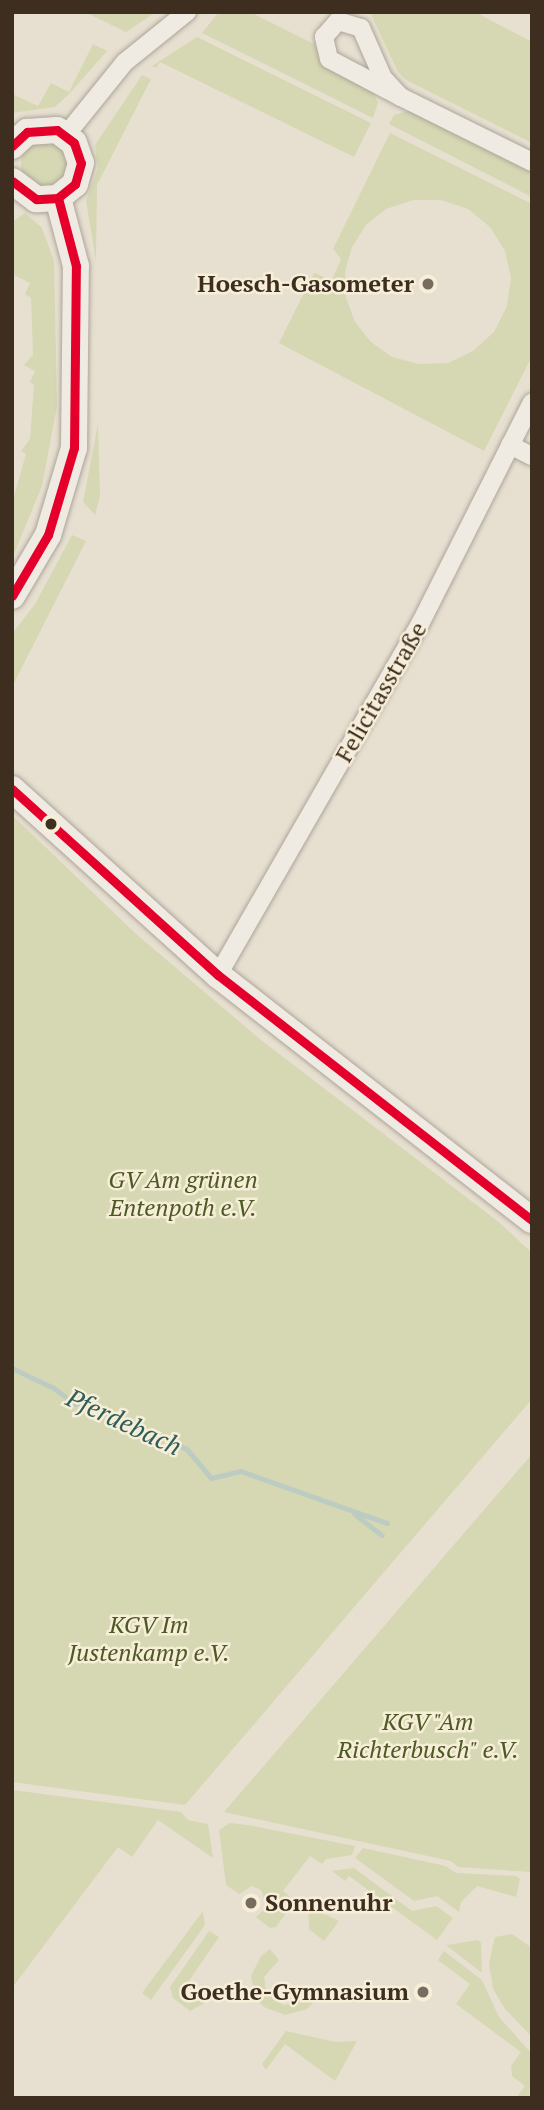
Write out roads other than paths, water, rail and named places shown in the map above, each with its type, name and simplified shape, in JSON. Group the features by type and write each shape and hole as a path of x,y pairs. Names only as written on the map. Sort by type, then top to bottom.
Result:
{"main road":[{"path":"12,146 37,128 66,135 81,163 75,184 58,198 36,200 12,181"},
{"path":"12,596 48,535 74,448 76,266 58,198"},
{"path":"12,789 218,975 532,1220"}],"street":[{"path":"66,135 125,62 187,12"},
{"path":"401,97 383,78 360,28 347,21 329,28 323,41 329,59 401,97 532,162"},
{"name":"Felicitasstraße","path":"218,975 421,622 532,402"},
{"path":"510,445 532,456"}],"waterway":[{"name":"Pferdebach","path":"12,1368 54,1388 75,1404 89,1404 187,1449 211,1478 241,1471 387,1523"},
{"path":"355,1514 382,1535"}],"place":[{"name":"Hoesch-Gasometer","path":"428,284"},
{"name":"Sonnenuhr","path":"251,1903"},
{"name":"Goethe-Gymnasium","path":"423,1992"}],"park label":[{"name":"GV Am grünen Entenpoth e.V.","path":"183,1194"},
{"name":"KGV Im Justenkamp e.V.","path":"149,1639"},
{"name":"KGV \"Am Richterbusch\" e.V.","path":"428,1736"}]}
